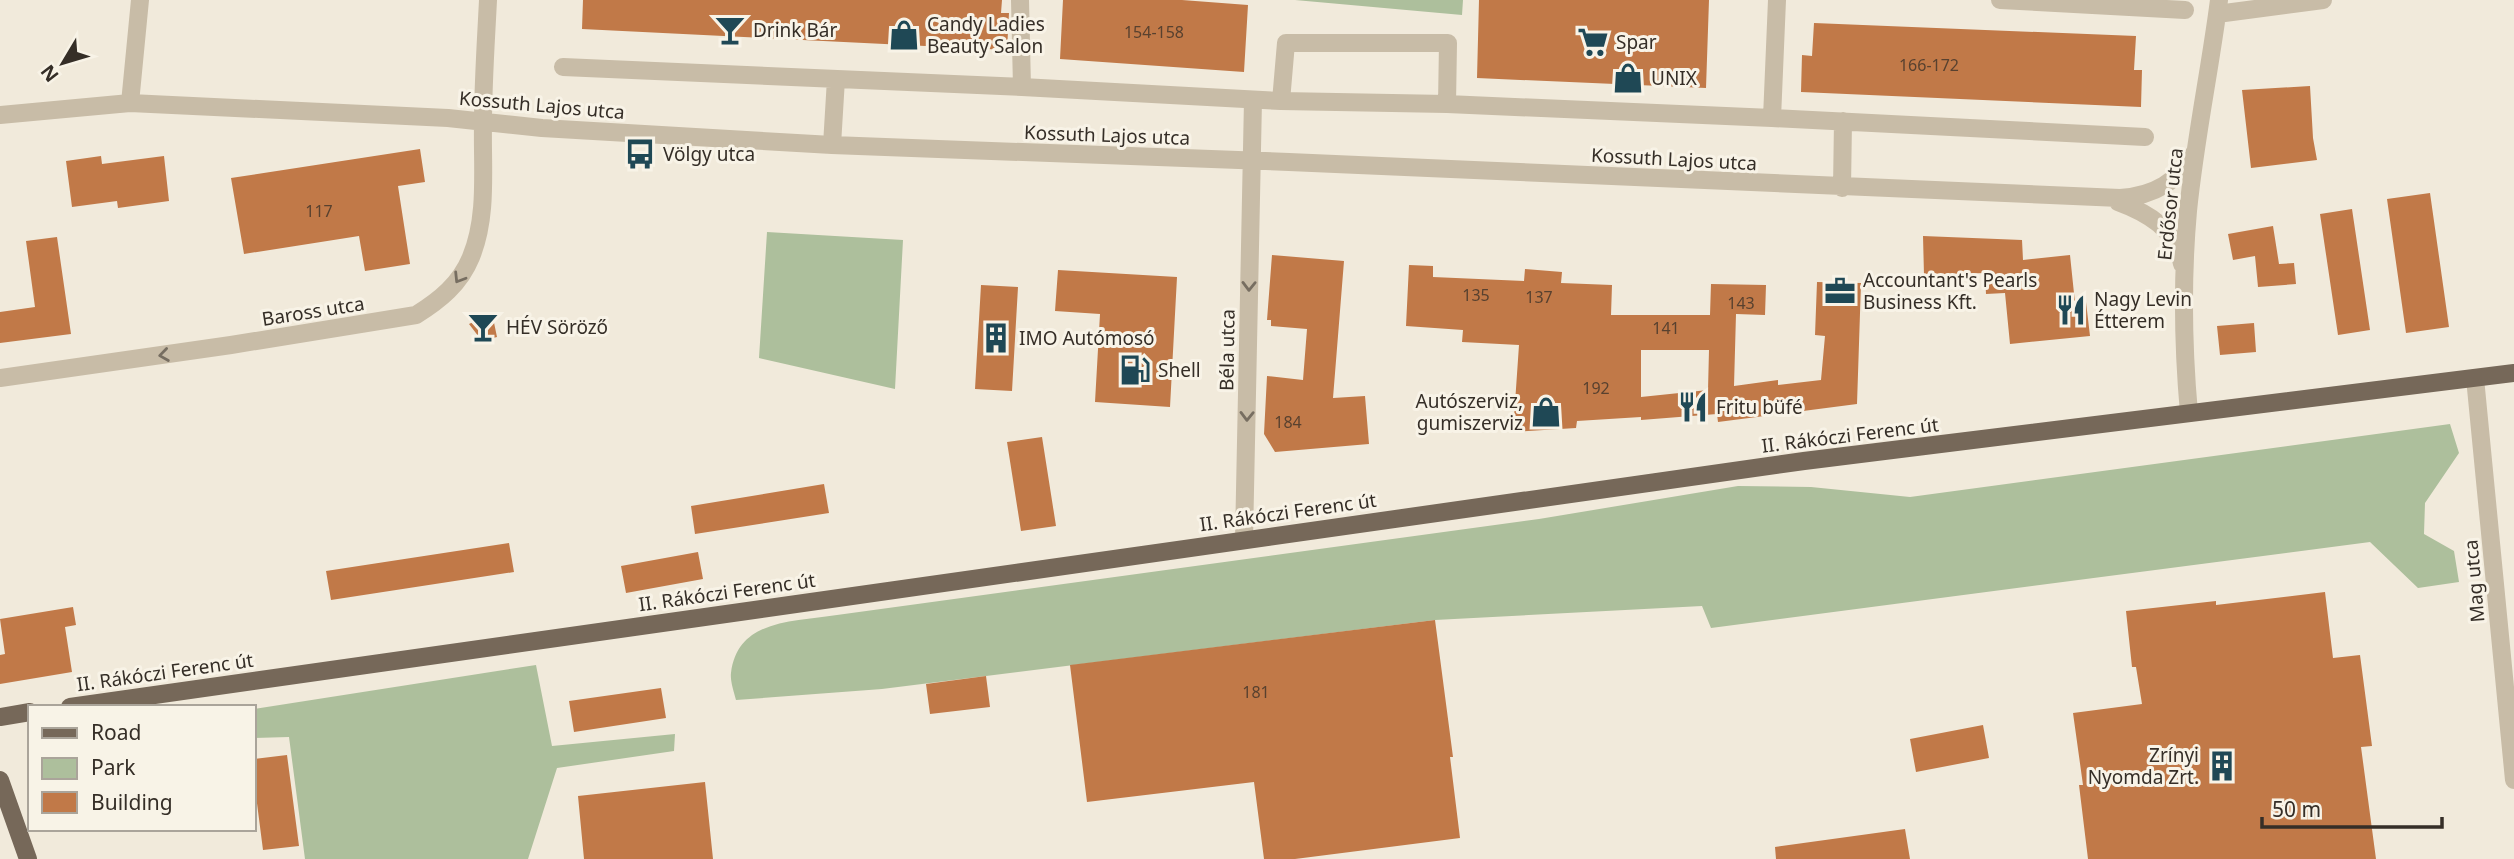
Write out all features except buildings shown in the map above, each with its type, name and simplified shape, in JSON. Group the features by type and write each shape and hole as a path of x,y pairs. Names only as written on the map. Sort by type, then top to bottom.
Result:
{"main road":[{"name":"II. Rákóczi Ferenc út","path":"84,705 1804,461 2514,373"},
{"path":"0,717 28,712"},
{"path":"0,780 28,859"}],"street":[{"path":"130,103 140,0"},
{"path":"483,122 488,0"},
{"path":"1020,0 1022,87"},
{"path":"1772,118 1777,0"},
{"path":"2000,0 2185,10"},
{"path":"2218,7 2323,0"},
{"name":"Erdősor utca","path":"2189,413 2185,366 2184,274 2195,152 2218,7"},
{"path":"1281,101 1286,43 1448,43 1447,104"},
{"name":"Kossuth Lajos utca","path":"563,67 1253,100 1447,104 1843,121 2145,137"},
{"path":"832,145 836,79"},
{"name":"Béla utca","path":"1244,540 1253,100"},
{"name":"Kossuth Lajos utca","path":"0,115 130,103 448,118 542,128 832,145 2104,197 2136,197 2154,192 2178,176 2195,152"},
{"path":"1842,188 1843,121"},
{"name":"Baross utca","path":"0,378 232,345 416,315 439,301 456,285 471,257 482,214 483,122"},
{"path":"2104,197 2154,218 2166,229 2181,258 2184,274"},
{"name":"Mag utca","path":"2475,378 2514,780"}],"green space":[{"path":"1295,0 1463,0 1462,15"},
{"path":"767,232 903,240 895,389 759,358"},
{"path":"2450,424 2459,453 2425,503 2424,534 2454,551 2459,582 2418,588 2370,542 1711,628 1702,606 1435,620 882,689 736,700 731,679 736,655 745,642 757,632 804,619 1539,519 1738,486 1811,487 1910,497"},
{"path":"536,665 552,746 675,734 674,751 557,768 528,859 305,859 289,737 256,738 256,709"}],"place":[{"name":"Drink Bár","path":"730,30"},
{"name":"Candy Ladies Beauty Salon","path":"904,35"},
{"name":"Spar","path":"1593,42"},
{"name":"UNIX","path":"1628,78"},
{"name":"Völgy utca","path":"640,154"},
{"name":"Accountant's Pearls Business Kft.","path":"1840,291"},
{"name":"Nagy Levin Étterem","path":"2071,310"},
{"name":"HÉV Söröző","path":"483,327"},
{"name":"IMO Autómosó","path":"996,338"},
{"name":"Shell","path":"1135,370"},
{"name":"Fritu büfé","path":"1693,407"},
{"name":"Autószerviz, gumiszerviz","path":"1546,412"},
{"name":"Zrínyi Nyomda Zrt.","path":"2222,766"}]}
